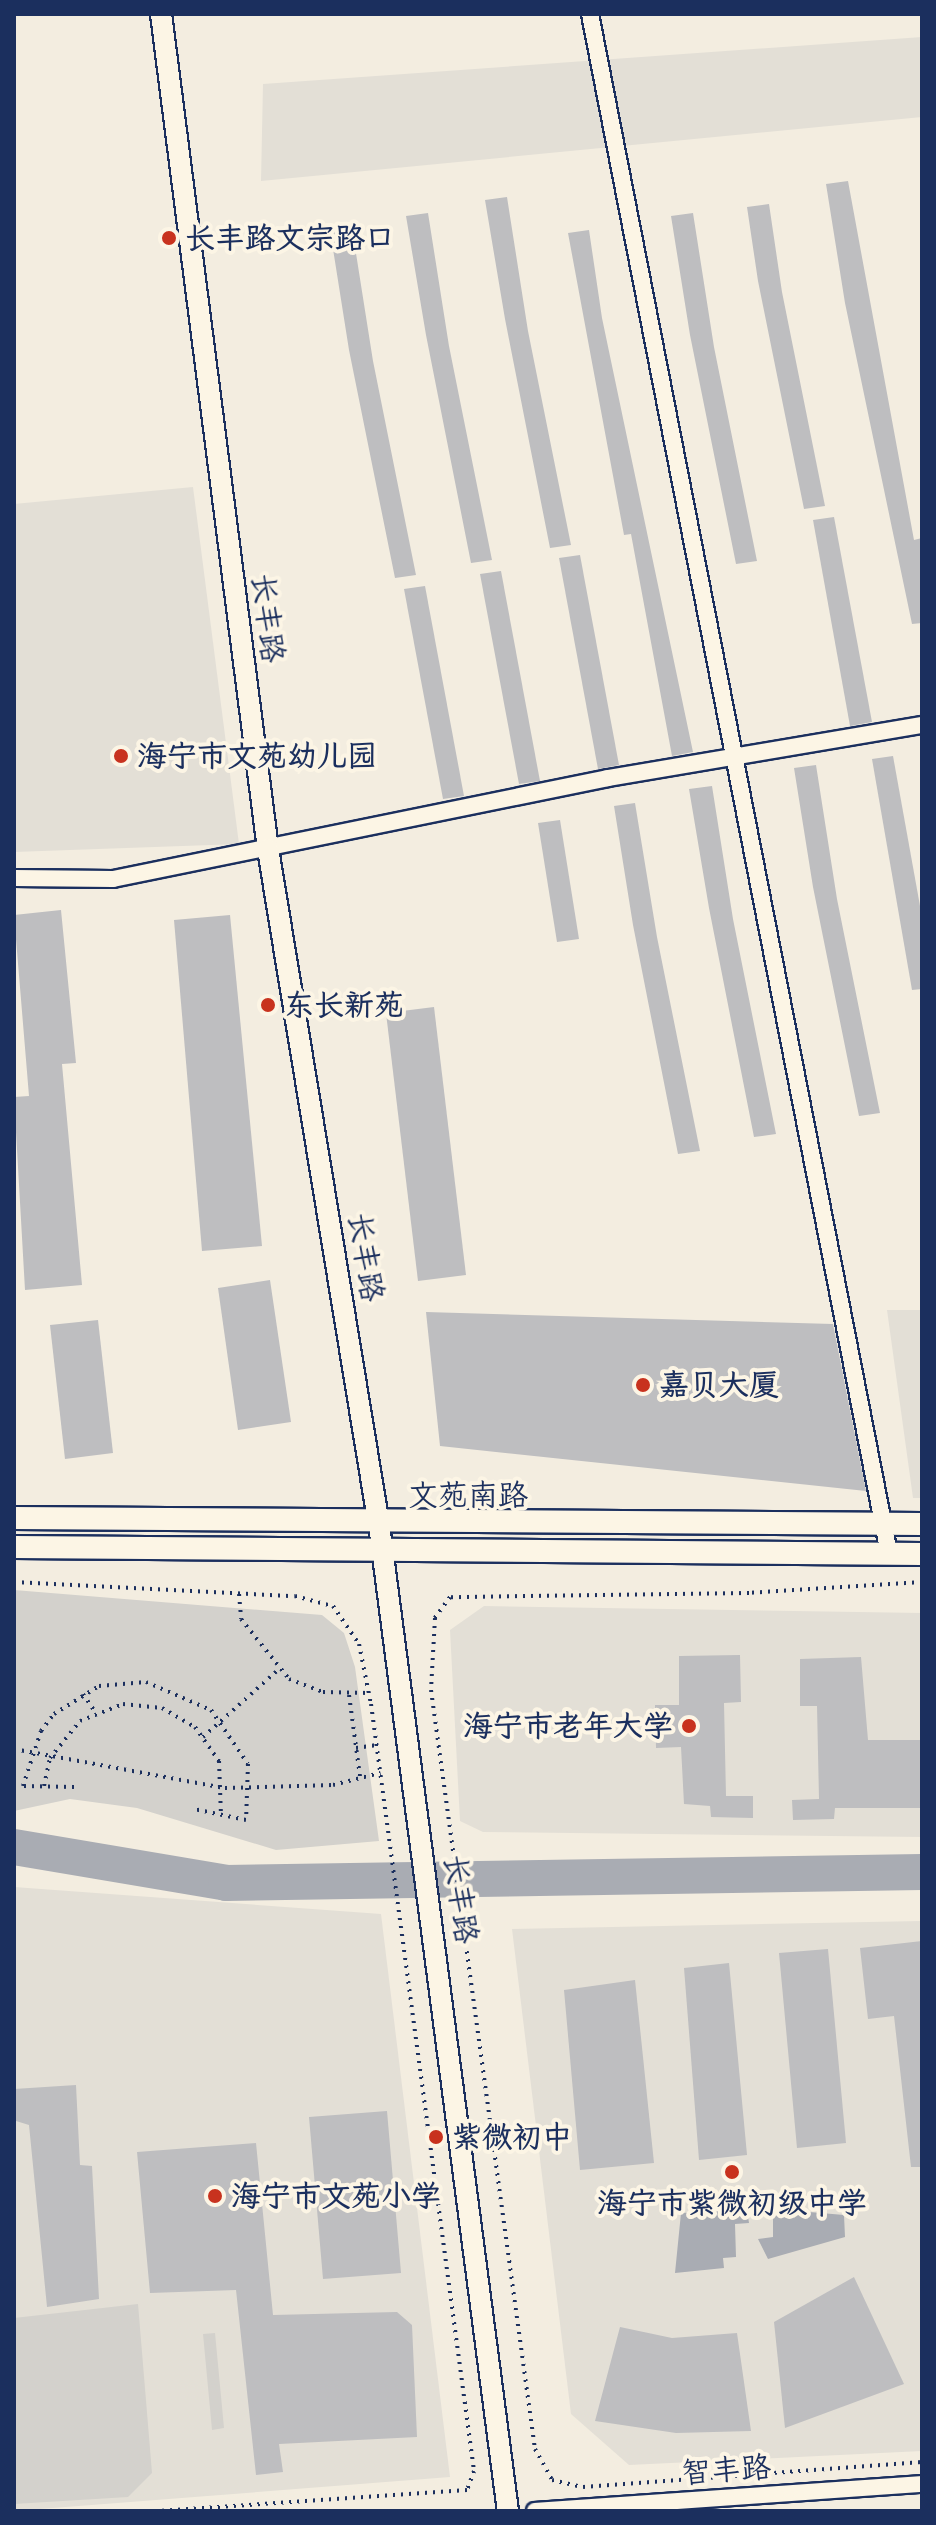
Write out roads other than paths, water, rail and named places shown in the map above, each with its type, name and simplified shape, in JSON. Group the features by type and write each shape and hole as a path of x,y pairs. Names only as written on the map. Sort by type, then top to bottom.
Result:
{"main road":[{"name":"文苑南路","path":"14,1518 379,1525 922,1524"},
{"name":"文苑南路","path":"14,1547 381,1553 922,1554"}],"street":[{"name":"长丰路","path":"161,14 268,849 379,1525 438,1949 508,2511"},
{"path":"590,14 728,757 889,1554"},
{"path":"14,878 113,879 728,757 922,725"},
{"name":"智丰路","path":"535,2511 922,2484"}],"waterway":[{"path":"14,1847 226,1883 922,1872"}],"place":[{"name":"长丰路文宗路口","path":"169,238"},
{"name":"海宁市文苑幼儿园","path":"121,756"},
{"name":"东长新苑","path":"268,1005"},
{"name":"嘉贝大厦","path":"643,1385"},
{"name":"海宁市老年大学","path":"689,1726"},
{"name":"紫微初中","path":"436,2137"},
{"name":"海宁市紫微初级中学","path":"732,2172"},
{"name":"海宁市文苑小学","path":"215,2196"}]}
